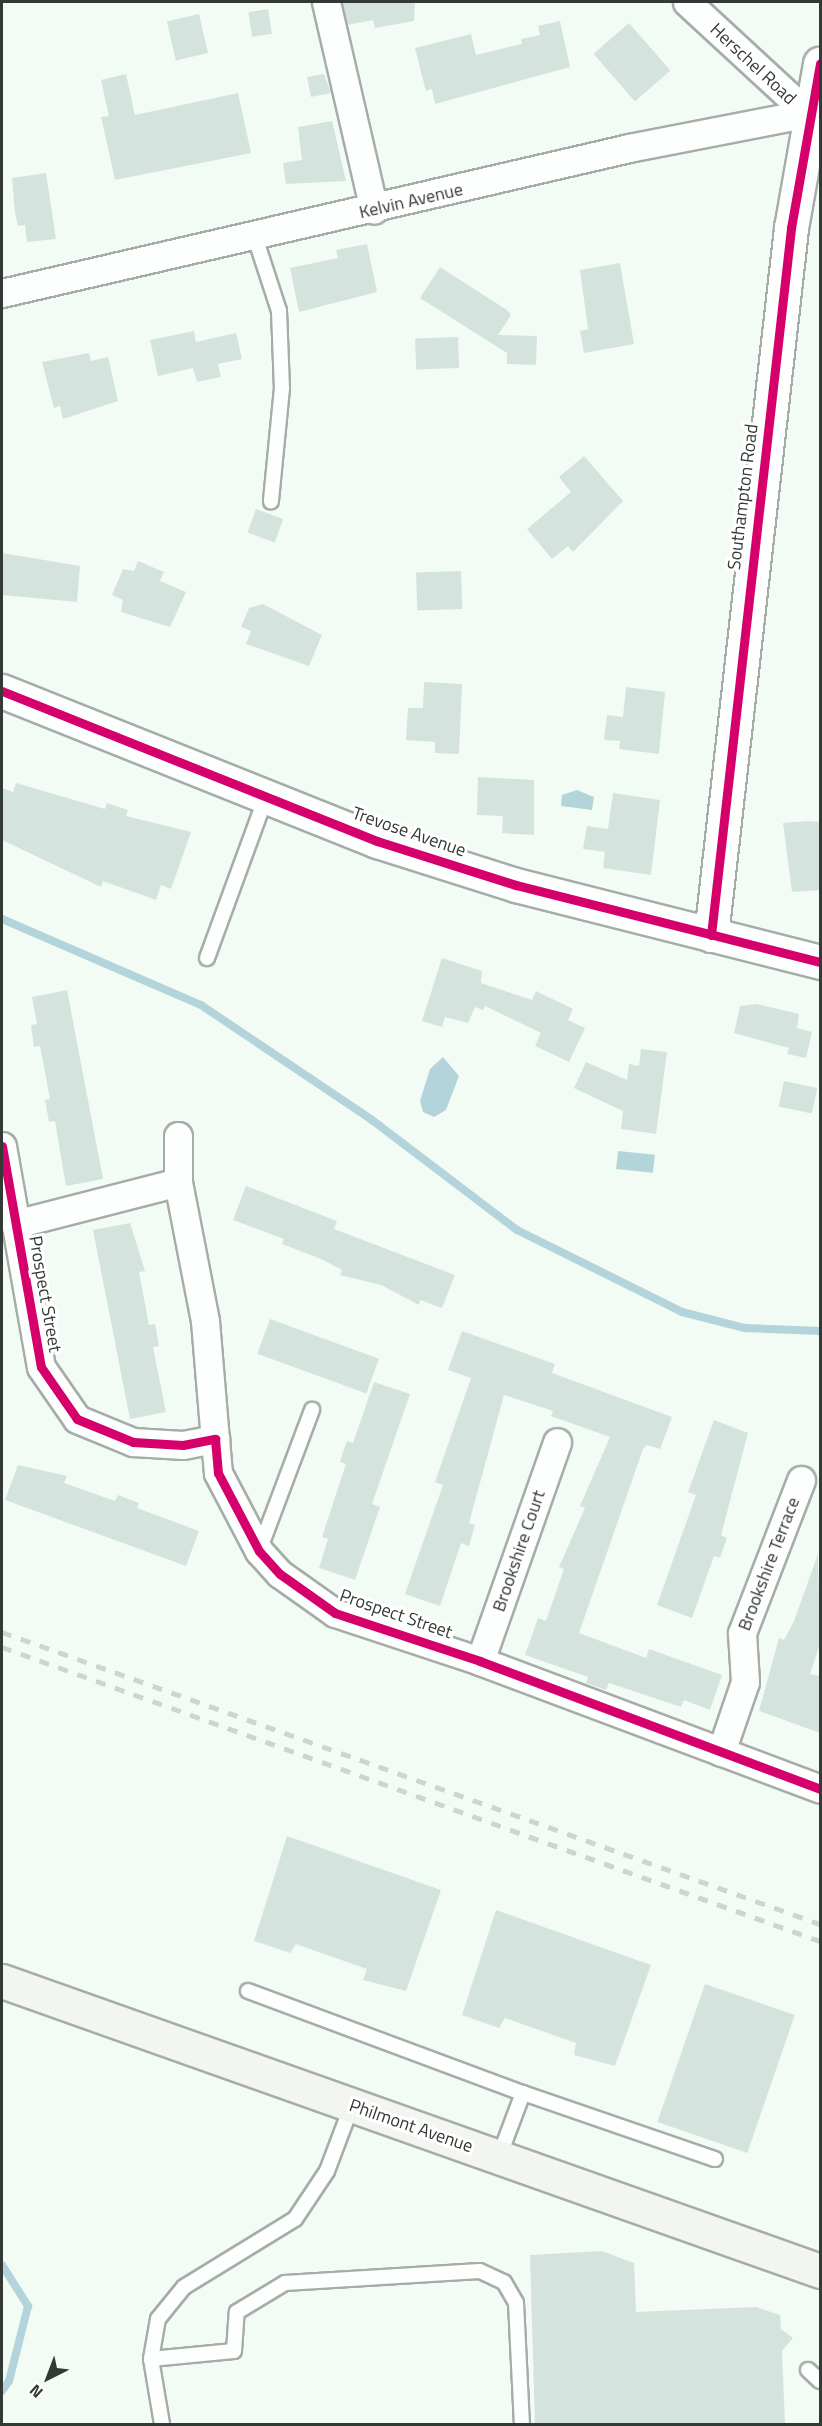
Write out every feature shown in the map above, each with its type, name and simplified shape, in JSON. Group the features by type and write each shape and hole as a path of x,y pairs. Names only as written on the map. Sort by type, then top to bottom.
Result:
{"main road":[{"name":"Philmont Avenue","path":"2,1981 820,2271"}],"street":[{"path":"326,2 374,210"},
{"name":"Herschel Road","path":"687,2 816,116"},
{"name":"Southampton Road","path":"711,935 816,116 820,64"},
{"name":"Kelvin Avenue","path":"2,293 254,234 374,210 629,148 816,116"},
{"name":"Trevose Avenue","path":"2,691 377,841 516,885 820,962"},
{"name":"Prospect Street","path":"178,1136 178,1182 205,1321 218,1473 259,1551 280,1575 335,1613 480,1661 820,1789"},
{"name":"Prospect Street","path":"2,1146 41,1367 63,1406 94,1429 133,1442 183,1445 215,1439"},
{"path":"15,1224 178,1182"},
{"name":"Brookshire Court","path":"480,1661 557,1442"},
{"name":"Brookshire Terrace","path":"720,1752 746,1682 742,1633 801,1480"}],"lane":[{"path":"254,234 279,310 282,388 271,501"},
{"path":"207,958 266,797"},
{"path":"259,1551 312,1410"},
{"path":"248,1991 523,2093 715,2159"},
{"path":"499,2157 523,2093"},
{"path":"162,2424 151,2359 158,2319 184,2287 295,2219 327,2172 352,2105"},
{"path":"151,2359 234,2352 237,2312 285,2283 480,2271 504,2282 516,2303 522,2424"},
{"path":"808,2370 820,2381"}],"water":[{"path":"577,790 594,797 592,810 561,806 562,795"},
{"path":"443,1057 459,1076 446,1110 434,1117 423,1112 420,1101 430,1069"},
{"path":"618,1151 655,1155 653,1173 616,1169"}],"building":[{"path":"342,2 415,2 414,21 375,28 373,20 347,25"},
{"path":"268,9 272,34 252,37 248,12"},
{"path":"199,14 208,53 176,60 167,21"},
{"path":"560,21 570,67 435,104 432,89 426,91 415,48 471,34 476,55 522,44 521,39 540,35 538,26"},
{"path":"629,23 670,71 635,101 594,54"},
{"path":"126,74 135,115 238,93 251,153 115,180 101,117 109,116 101,80"},
{"path":"324,74 331,93 311,97 307,77"},
{"path":"332,121 346,181 286,184 283,163 302,160 298,127"},
{"path":"46,173 56,239 27,242 25,225 18,226 12,178"},
{"path":"367,244 377,292 299,312 290,268 338,258 336,250"},
{"path":"620,263 634,344 584,353 580,331 588,329 580,270"},
{"path":"440,267 507,310 511,315 498,335 537,336 536,365 507,364 507,353 420,298"},
{"path":"194,331 196,342 236,333 242,359 218,364 221,377 197,382 193,368 158,376 150,340"},
{"path":"458,337 459,368 416,369 415,339"},
{"path":"89,353 91,361 108,357 118,401 63,419 60,406 54,408 42,362"},
{"path":"584,456 623,501 573,552 568,546 552,559 527,529 571,492 559,477"},
{"path":"256,509 283,519 275,542 247,532"},
{"path":"2,553 80,566 77,602 2,595"},
{"path":"138,561 164,572 160,581 186,592 170,627 121,612 123,600 112,595 123,569 134,571"},
{"path":"461,571 462,609 417,611 416,573"},
{"path":"263,604 322,635 309,666 246,644 251,631 241,627 249,608"},
{"path":"424,682 462,684 459,754 435,753 435,742 406,740 408,708 423,708"},
{"path":"626,687 665,692 659,754 619,749 620,741 604,740 607,715 623,717"},
{"path":"478,777 534,780 534,835 502,833 503,816 477,815"},
{"path":"16,783 105,809 107,803 128,810 126,816 191,832 171,889 161,885 156,900 103,881 101,887 2,840 2,788 13,792"},
{"path":"613,793 660,800 651,875 603,868 605,852 583,849 587,826 608,829"},
{"path":"820,822 820,890 792,892 783,823"},
{"path":"442,958 482,971 481,983 532,1000 536,991 573,1009 568,1020 585,1028 569,1062 535,1046 541,1033 485,1006 483,1010 475,1007 468,1023 445,1017 442,1027 422,1021"},
{"path":"67,990 103,1179 66,1186 55,1121 49,1122 45,1100 50,1099 40,1046 34,1047 31,1025 37,1024 32,997"},
{"path":"757,1004 799,1014 797,1028 812,1032 806,1058 787,1054 789,1048 734,1033 740,1006"},
{"path":"641,1049 667,1052 656,1134 621,1129 623,1111 574,1088 586,1062 627,1080 629,1064 639,1066"},
{"path":"784,1081 817,1088 812,1114 779,1106"},
{"path":"246,1186 337,1221 334,1229 455,1275 442,1308 420,1300 419,1305 381,1285 340,1275 342,1270 282,1244 284,1239 233,1220"},
{"path":"130,1223 145,1271 139,1272 149,1325 155,1324 159,1346 153,1347 166,1412 130,1419 93,1230"},
{"path":"270,1319 379,1359 366,1393 257,1354"},
{"path":"462,1331 555,1364 552,1373 672,1417 660,1449 647,1445 643,1449 579,1633 646,1658 649,1649 722,1675 710,1710 684,1700 681,1707 609,1683 606,1690 586,1683 588,1677 525,1655 538,1618 546,1621 564,1569 559,1567 585,1508 580,1506 610,1437 551,1416 553,1411 504,1395 469,1523 475,1525 469,1546 461,1543 440,1606 405,1594 443,1485 435,1482 471,1378 448,1370"},
{"path":"374,1382 410,1394 372,1504 380,1507 355,1580 319,1568 328,1539 322,1537 346,1464 340,1462 347,1441 353,1443"},
{"path":"714,1420 748,1433 721,1535 727,1538 720,1558 714,1556 692,1618 657,1605 696,1495 688,1492"},
{"path":"18,1465 67,1476 64,1483 115,1501 118,1495 139,1503 137,1508 199,1531 186,1566 5,1500"},
{"path":"818,1554 820,1644 810,1674 820,1676 820,1733 759,1711 779,1638 784,1640 794,1621"},
{"path":"287,1836 441,1890 406,1991 363,1980 367,1969 296,1944 290,1953 254,1941"},
{"path":"496,1910 651,1965 615,2066 574,2055 576,2043 505,2018 499,2028 462,2015"},
{"path":"705,1984 795,2015 747,2153 657,2122"},
{"path":"602,2251 634,2263 636,2312 756,2307 780,2315 781,2329 793,2338 782,2351 785,2424 535,2424 530,2255"}],"waterway":[{"path":"2,919 201,1005 372,1120 517,1230 682,1312 745,1328 820,1331"},
{"path":"2,2265 28,2306 9,2381 2,2391"}],"railway":[{"path":"2,1632 820,1924"},
{"path":"2,1647 820,1941"}],"cycle path":[{"path":"711,935 791,228 820,64"},
{"path":"2,691 377,841 516,885 820,962"},
{"path":"2,1146 41,1367 77,1419 133,1442 183,1445 215,1439 218,1473 259,1551 280,1574 335,1613 480,1661 820,1789"}]}
